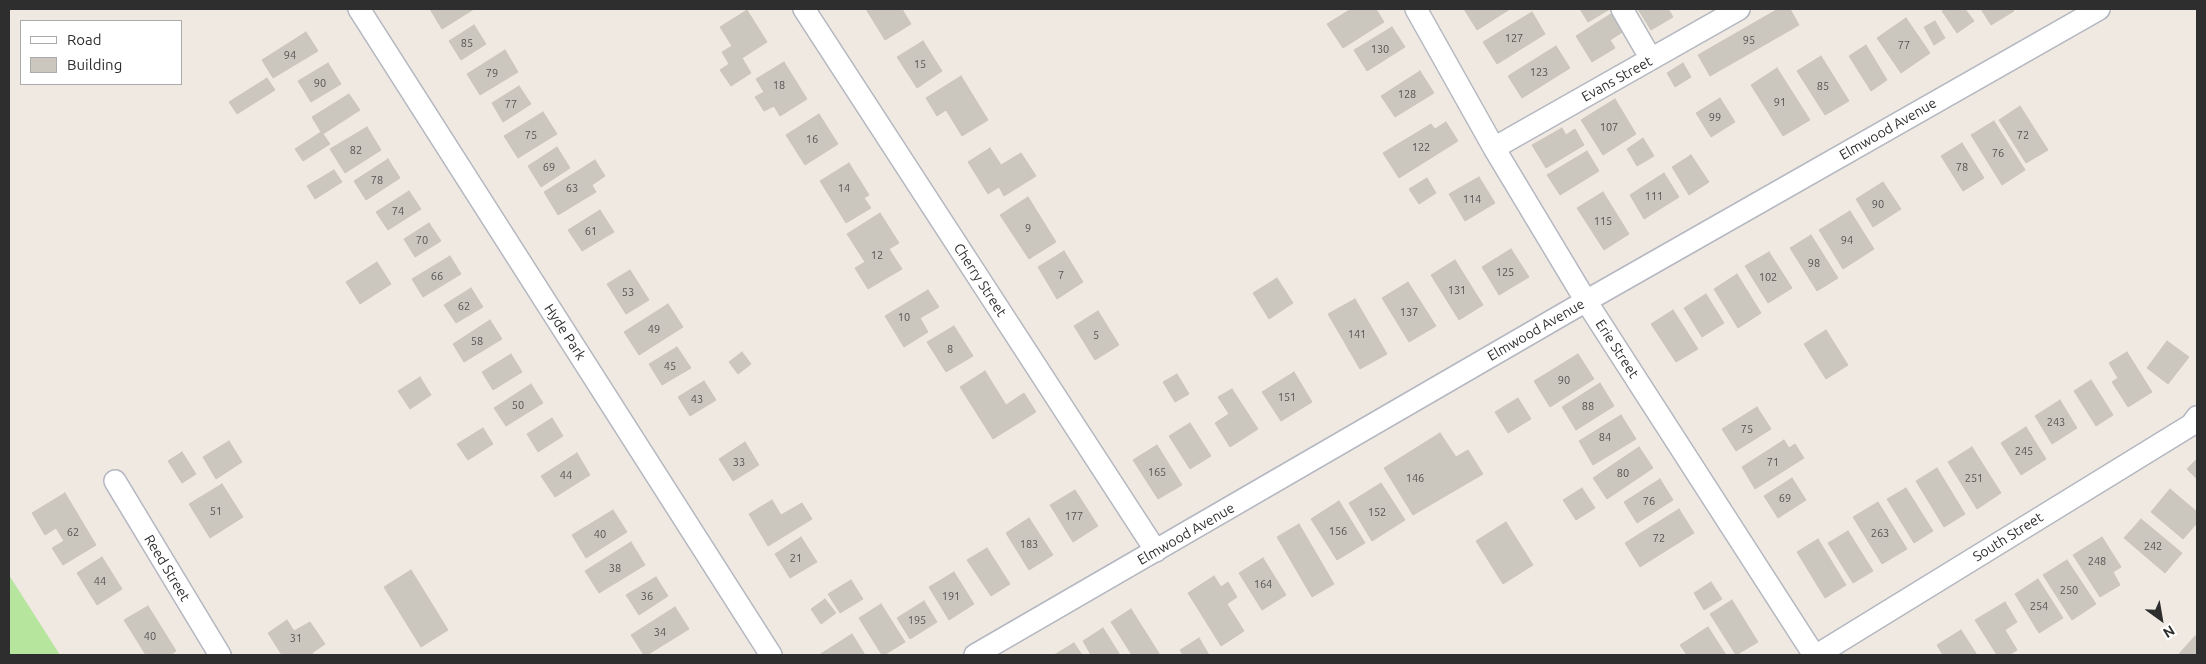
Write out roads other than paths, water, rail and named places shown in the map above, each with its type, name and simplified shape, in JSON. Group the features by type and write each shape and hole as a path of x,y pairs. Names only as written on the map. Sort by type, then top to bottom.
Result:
{"street":[{"name":"Hyde Park","path":"359,9 771,655"},
{"name":"Cherry Street","path":"804,9 1156,551"},
{"name":"Erie Street","path":"1416,9 1494,148 1586,301 1816,655"},
{"path":"1622,9 1651,59"},
{"name":"Evans Street","path":"1494,148 1739,9"},
{"name":"Elmwood Avenue","path":"975,655 1586,301 2099,9"},
{"name":"South Street","path":"1816,655 2191,425 2197,417"},
{"name":"Reed Street","path":"114,481 220,655"}]}
